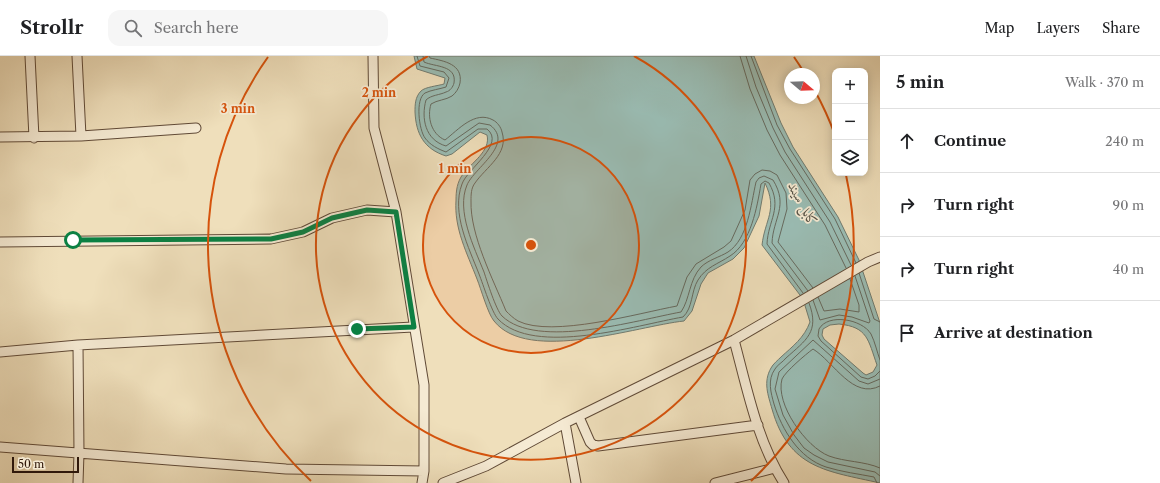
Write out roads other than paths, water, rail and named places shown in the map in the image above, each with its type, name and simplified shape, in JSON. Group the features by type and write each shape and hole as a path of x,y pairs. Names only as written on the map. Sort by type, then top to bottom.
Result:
{"street":[{"path":"30,56 34,138"},
{"path":"77,56 81,136"},
{"path":"373,56 374,128 396,212 424,385 424,471 422,483"},
{"path":"0,137 34,138 81,136 196,128"},
{"path":"0,242 271,239 303,232 332,218 367,210 396,212"},
{"path":"443,483 486,466 565,423 734,340 770,321 868,262 880,257"},
{"path":"0,352 78,345 414,327"},
{"path":"734,340 758,425 775,468 784,483"},
{"path":"78,345 78,483"},
{"path":"579,416 590,442 594,446 758,425"},
{"path":"565,423 576,483"},
{"path":"0,447 286,469 424,471"},
{"path":"715,483 775,468"}],"water":[{"name":"کابل سيند","path":"414,56 754,56 781,123 793,147 838,217 859,260 880,323 880,483 843,475 812,464 800,456 789,444 779,429 768,394 767,378 774,364 801,337 808,328 810,322 803,299 762,245 771,208 769,192 765,183 759,216 744,248 733,259 708,273 701,284 692,311 684,321 584,339 557,341 531,340 510,334 494,321 489,313 462,241 457,221 456,197 458,183 466,170 480,156 486,146 487,135 480,132 452,154 446,156 438,153 427,145 419,134 417,127 415,112 416,98 423,90 444,84 445,78 417,69","holes":["839,324 856,328 866,336 877,365 873,372 866,375 863,373 824,339 822,335 823,329 830,325"]}]}
